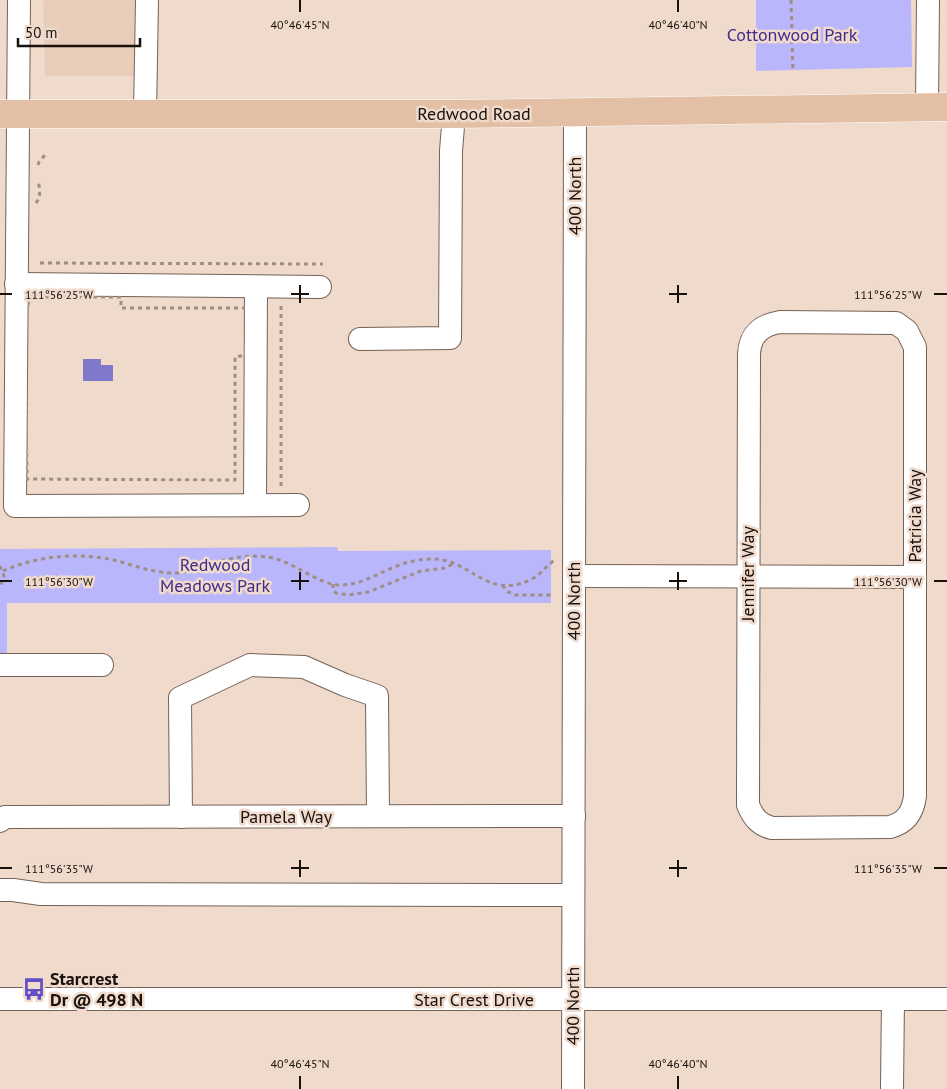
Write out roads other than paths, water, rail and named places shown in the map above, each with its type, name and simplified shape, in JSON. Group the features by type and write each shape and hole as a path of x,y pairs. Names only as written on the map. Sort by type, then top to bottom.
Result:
{"main road":[{"name":"Redwood Road","path":"9,114 454,114 937,107"}],"street":[{"path":"13,0 9,114 16,284 14,506 256,505 290,500"},
{"path":"145,115 147,0"},
{"path":"928,0 937,107"},
{"name":"400 North","path":"573,1089 575,113"},
{"path":"360,339 450,338 454,114"},
{"path":"16,284 320,287"},
{"path":"256,287 256,505"},
{"name":"Jennifer Way","path":"905,820 896,825 885,827 777,828 764,825 754,817 747,798 749,354 753,337 766,325 780,322 890,322 896,323 907,331"},
{"name":"Patricia Way","path":"905,820 912,809 914,796 915,576 915,353 913,341 907,331"},
{"path":"574,576 915,576"},
{"path":"0,665 102,665"},
{"path":"181,817 180,698 250,665 304,667 345,685 377,696 378,816"},
{"name":"Pamela Way","path":"0,821 5,817 574,816"},
{"path":"0,890 41,894 573,895"},
{"name":"Star Crest Drive","path":"0,999 947,999"},
{"path":"892,1089 893,999"}],"place":[{"name":"Starcrest Dr @ 498 N","path":"34,989"}],"park label":[{"name":"Cottonwood Park","path":"792,35"},
{"name":"Redwood Meadows Park","path":"215,575"}]}
